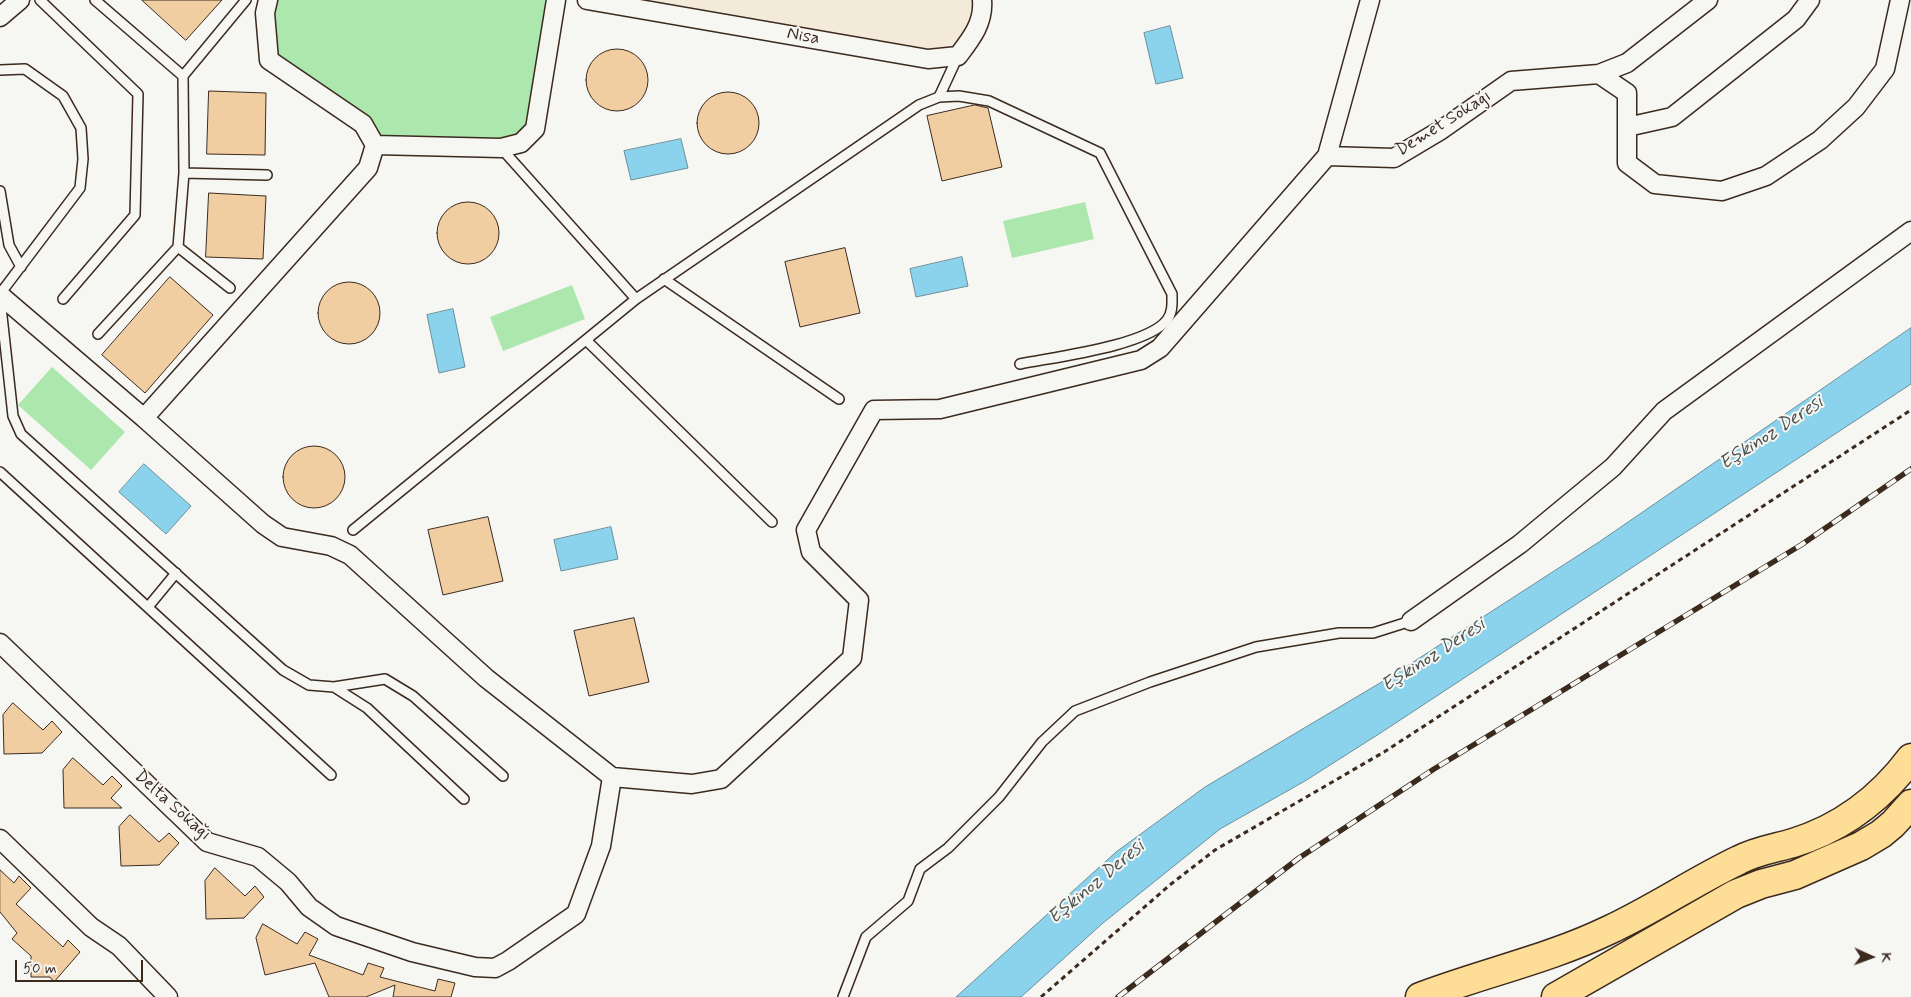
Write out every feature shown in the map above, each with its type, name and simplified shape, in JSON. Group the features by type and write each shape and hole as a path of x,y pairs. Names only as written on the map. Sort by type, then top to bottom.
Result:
{"main road":[{"path":"1420,997 1548,955 1609,930 1742,858 1820,833 1857,812 1871,801 1883,791 1911,758"},
{"path":"1556,997 1736,894 1761,884 1796,875 1862,846 1887,829 1911,804"}],"street":[{"path":"0,17 20,0"},
{"path":"144,418 368,168 375,145 363,124 269,60 265,13 268,0"},
{"path":"375,145 501,148 521,143 535,128 556,0"},
{"name":"Nisa","path":"587,0 928,59 958,56"},
{"path":"958,56 975,34 983,9 982,0"},
{"path":"0,296 144,418 263,524 282,537 331,546 350,556 486,678 612,777 692,784 721,779 852,658 859,600 811,552 806,530 874,410 940,409 1141,360 1160,348 1327,156 1370,0"},
{"name":"Demet Sokağı","path":"1327,156 1394,158 1441,130 1511,82 1599,74 1627,62 1708,0"},
{"path":"1627,127 1672,117 1796,19 1810,0"},
{"path":"1599,74 1627,93 1627,163 1654,184 1722,191 1766,176 1820,140 1856,108 1885,69 1900,0"},
{"path":"1412,621 1520,544 1599,479 1613,467 1664,411 1911,231"},
{"name":"Delta Sokağı","path":"0,643 207,842 258,857 288,882 309,907 336,926 412,952 475,967 495,968 576,914 601,846 612,777"},
{"path":"0,839 91,927 119,946 168,997"}],"lane":[{"path":"40,0 138,94 135,215 62,299"},
{"path":"95,0 183,76"},
{"path":"98,334 178,247 184,173 183,76 246,0"},
{"path":"939,97 958,56"},
{"path":"0,70 25,69 63,96 81,128 83,159 80,188 0,296 13,416 21,434 283,670 310,685 334,687 386,679 413,696 503,776"},
{"path":"353,530 636,299 919,105 939,97 959,96 989,101 1100,153 1172,294 1172,310 1166,321 1150,332 1127,343 1020,364"},
{"path":"501,148 636,299"},
{"path":"184,173 267,175"},
{"path":"0,191 9,245 21,267"},
{"path":"178,247 230,288"},
{"path":"664,279 839,399"},
{"path":"586,340 772,522"},
{"path":"0,472 331,775"},
{"path":"148,607 176,573"},
{"path":"843,997 866,937 908,901 920,869 948,848 998,798 1042,742 1075,711 1150,682 1256,647 1339,632 1373,633 1412,621"},
{"path":"334,687 366,708 464,799"}],"path":[{"path":"1041,997 1171,884 1215,850 1384,752 1911,410"}],"shaded area":[{"path":"587,0 982,0 958,56"}],"green space":[{"path":"268,0 556,0 535,129 521,143 375,145 269,60"},
{"path":"1085,202 1094,239 1012,258 1003,221"},
{"path":"572,285 585,319 503,351 490,317"},
{"path":"52,367 125,432 91,470 18,405"}],"water":[{"path":"1170,26 1183,78 1156,84 1144,33"},
{"path":"681,139 688,168 631,180 624,151"},
{"path":"962,257 968,286 916,297 910,269"},
{"path":"453,309 465,367 439,373 427,315"},
{"name":"Eşkinoz Deresi","path":"1911,328 1911,384 1382,732 1305,781 1220,829 1103,923 1021,997 956,997 1116,852 1205,787 1390,677 1599,542"},
{"path":"144,464 191,506 166,534 119,492"},
{"path":"611,527 618,559 561,571 554,540"}],"building":[{"path":"142,0 222,0 186,40"},
{"path":"611,49 623,49 639,58 646,68 648,80 646,92 639,102 623,111 611,111 600,106 591,97 586,86 586,74 591,63 600,54"},
{"path":"209,91 266,93 265,155 207,154"},
{"path":"722,92 734,92 750,101 757,111 759,123 757,135 750,145 734,154 722,154 711,149 702,140 697,129 697,117 702,106 711,97"},
{"path":"975,105 988,108 1002,167 942,181 927,116"},
{"path":"209,193 266,196 263,259 206,257"},
{"path":"462,202 474,202 490,211 497,221 499,233 497,245 490,255 474,264 462,264 451,259 442,250 437,239 437,227 442,216 451,207"},
{"path":"845,248 860,313 800,327 785,262"},
{"path":"170,277 213,315 145,393 102,355"},
{"path":"343,282 355,282 371,291 378,301 380,313 378,325 371,335 355,344 343,344 332,339 323,330 318,319 318,307 323,296 332,287"},
{"path":"308,446 320,446 336,455 343,465 345,477 343,489 336,499 320,508 308,508 297,503 288,494 283,483 283,471 288,460 297,451"},
{"path":"488,517 503,581 443,595 428,530"},
{"path":"634,618 649,682 589,696 574,631"},
{"path":"13,703 43,730 52,721 62,732 42,753 4,754 3,715"},
{"path":"73,758 103,785 112,776 122,786 111,798 122,808 64,808 63,770"},
{"path":"130,815 159,842 169,833 179,843 159,865 121,866 119,827"},
{"path":"215,868 245,896 255,886 264,897 244,918 206,919 205,881"},
{"path":"0,870 14,883 19,876 31,888 16,904 63,947 68,940 80,952 54,982 50,977 31,977 31,956 12,939 17,933 0,912"},
{"path":"263,924 297,944 305,932 318,939 309,955 363,975 368,963 384,968 380,977 435,991 438,979 455,983 451,997 393,997 395,985 366,997 329,997 315,963 265,975 256,938"}],"railway":[{"path":"1118,997 1299,858 1434,769 1801,545 1911,469"}]}
